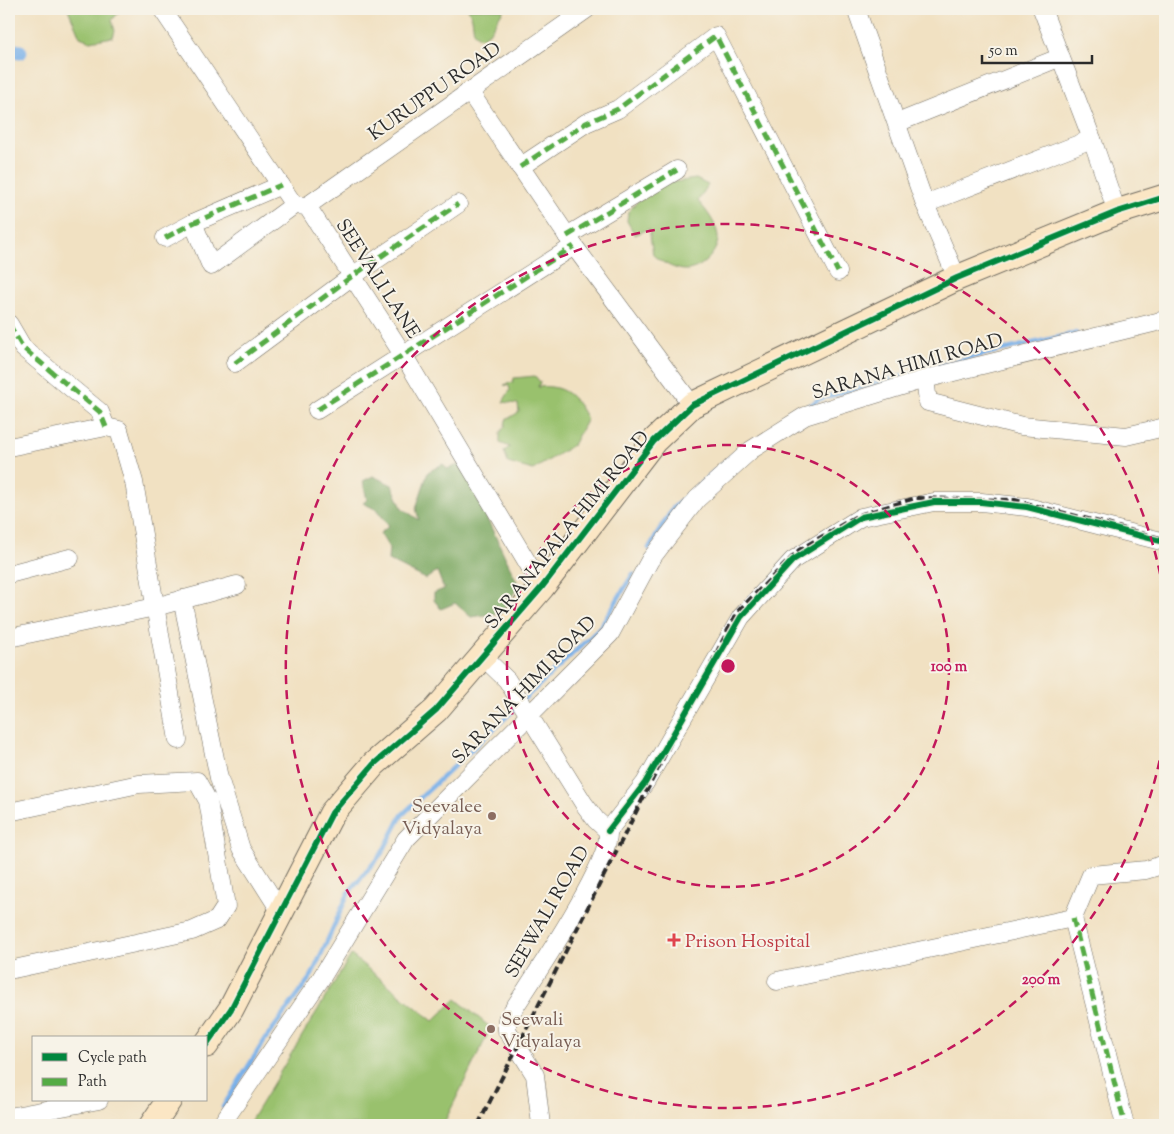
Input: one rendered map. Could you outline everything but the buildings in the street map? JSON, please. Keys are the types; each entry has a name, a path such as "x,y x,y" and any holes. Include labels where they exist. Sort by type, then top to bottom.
{"street":[{"name":"SEEVALI LANE","path":"162,9 281,185 300,205 404,356 542,587"},
{"name":"KURUPPU ROAD","path":"193,223 211,266 587,9"},
{"path":"856,9 926,204 957,278"},
{"path":"1042,9 1092,139 1117,212"},
{"path":"520,167 586,123 618,109 716,36 838,272"},
{"path":"897,123 1061,57"},
{"path":"468,91 571,241 692,405"},
{"path":"926,204 1092,139"},
{"path":"318,410 404,356 677,170"},
{"path":"165,238 193,223 281,185"},
{"name":"SARANAPALA HIMI ROAD","path":"208,1042 231,1009 332,813 374,764 436,710 542,587 654,441 692,405 957,278 1117,212 1165,197"},
{"path":"235,363 351,277 458,204"},
{"name":"SARANA HIMI ROAD","path":"221,1125 320,980 406,839 524,708 610,634 650,560 697,499 751,450 805,416 924,379 1165,320"},
{"path":"9,324 23,348 100,412 106,427"},
{"path":"924,379 928,402 1003,422 1126,436 1165,427"},
{"path":"9,447 106,427 119,430 134,482 178,740"},
{"path":"608,831 645,783 742,617 793,560 861,517 934,502 981,502 1027,507 1165,542"},
{"path":"9,574 70,558"},
{"path":"9,638 155,606 237,585"},
{"path":"182,599 219,778 241,849 281,912"},
{"name":"SEEWALI ROAD","path":"482,656 507,680 584,804 596,820 608,831 609,838 603,856 556,943 507,1019 507,1030 535,1075 542,1125"},
{"path":"9,812 139,784 197,781 208,801 226,906 217,920 192,931 9,970"},
{"path":"1125,1125 1073,918 1091,874 1146,870 1165,864"},
{"path":"777,981 1073,918"},
{"path":"9,1117 88,1102"},
{"path":"152,1125 168,1102"}],"green space":[{"path":"68,9 122,9 112,20 115,31 113,37 90,41 80,37"},
{"path":"468,9 504,9 489,33 480,38 474,33 472,18"},
{"path":"696,179 708,185 698,201 714,223 718,238 715,249 707,260 696,268 684,270 667,265 653,255 649,229 635,235 627,221 628,212 652,185"},
{"path":"535,376 540,382 538,387 556,388 568,394 574,399 587,419 573,445 533,470 508,463 504,451 510,447 500,443 500,433 505,426 506,420 519,412 518,404 503,402 510,390 509,386 504,385 513,382 514,378"},
{"path":"443,464 447,469 461,464 519,586 500,613 471,617 455,603 441,609 434,600 434,593 444,589 437,571 426,579 388,560 389,548 380,533 389,526 377,510 363,503 367,500 363,481 373,476 392,485 402,508 419,520 416,508 428,472"},
{"path":"351,955 433,1021 456,999 491,1028 443,1125 248,1125"}],"waterway":[{"path":"9,50 20,52"},
{"path":"805,409 819,399 964,359 1076,333"},
{"path":"649,548 673,508 737,452"},
{"path":"524,699 600,628 633,574"},
{"path":"223,1107 264,1041 312,975 349,892 382,853 402,815 519,705"}],"railway":[{"path":"478,1125 737,612 799,550 858,515 916,498 1015,500 1165,539"}],"marked path":[{"path":"520,167 586,123 618,109 716,36 838,272"},
{"path":"567,236 677,170"},
{"path":"165,238 193,223 281,185"},
{"path":"235,363 351,277 458,204"},
{"path":"317,410 574,246"},
{"path":"9,324 23,348 100,412 106,427"},
{"path":"1073,918 1125,1125"}],"cycle path":[{"path":"208,1042 231,1009 332,813 374,764 436,710 542,587 654,441 692,405 957,278 1117,212 1165,197"},
{"path":"608,831 645,783 741,617 793,560 861,517 934,502 981,502 1027,507 1165,542"}],"place":[{"name":"Seevalee Vidyalaya","path":"492,816"},
{"name":"Prison Hospital","path":"674,940"},
{"name":"Seewali Vidyalaya","path":"491,1029"}]}
